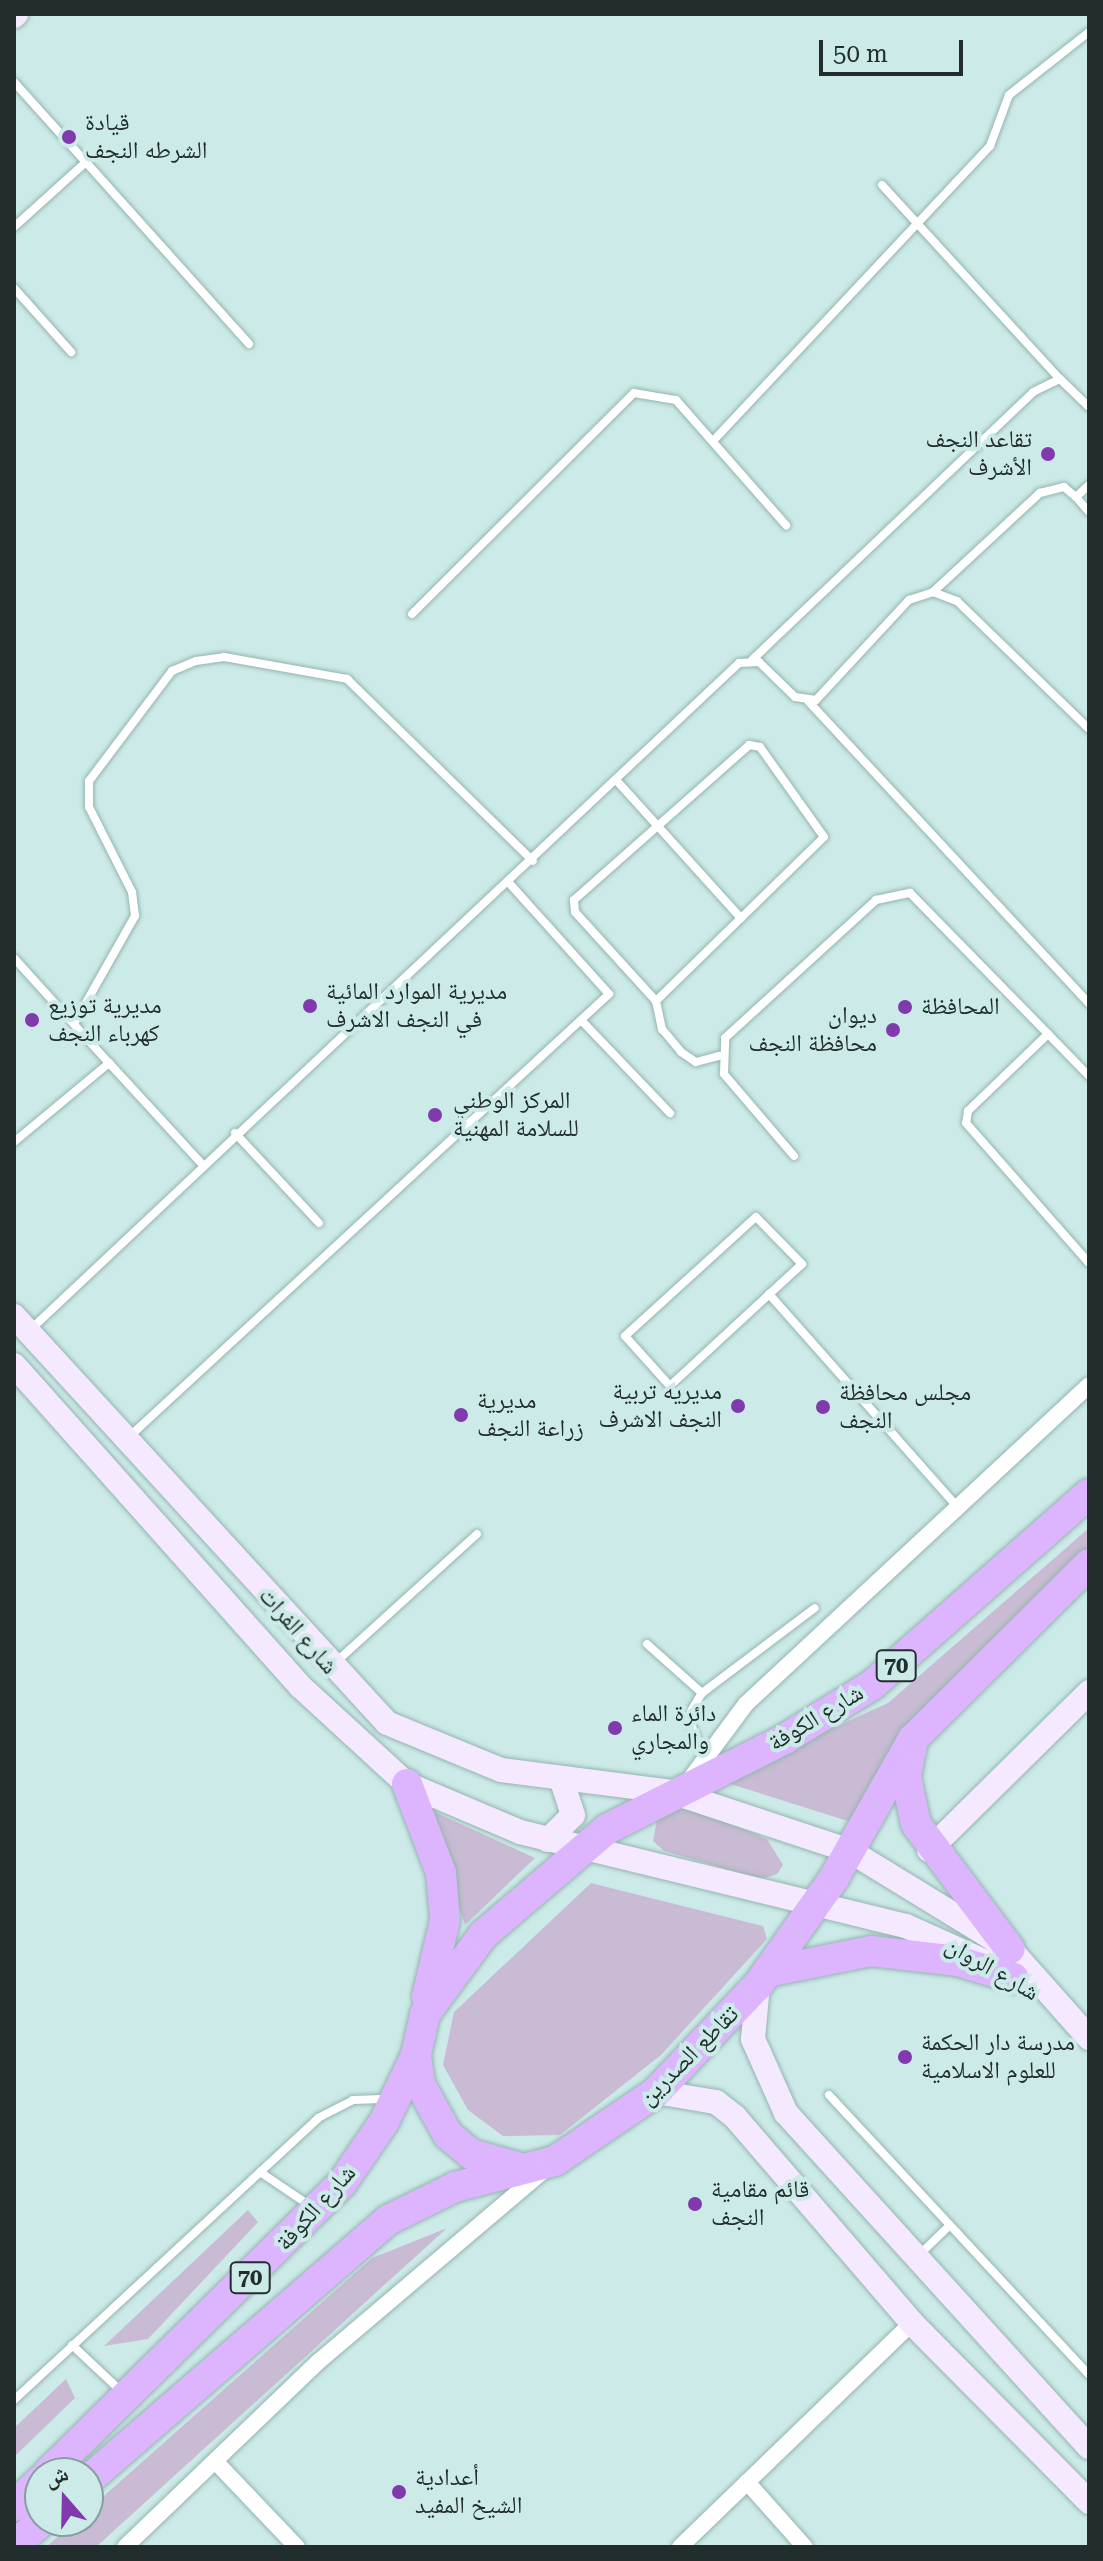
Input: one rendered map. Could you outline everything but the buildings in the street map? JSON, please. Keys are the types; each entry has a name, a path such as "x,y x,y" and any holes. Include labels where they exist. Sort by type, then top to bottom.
{"highway":[{"name":"شارع الكوفة","path":"679,1789 796,1733 872,1685 1089,1494"},
{"name":"70","path":"817,1903 913,1739 1089,1564"},
{"path":"913,1739 909,1806 929,1850 1012,1964"},
{"path":"407,1784 441,1873 445,1920 418,2040 425,2097 448,2135 497,2165 541,2164"},
{"name":"70","path":"418,2040 483,1935 582,1848 679,1789"},
{"name":"تقاطع الصدرين","path":"541,2164 656,2092 762,1978 817,1903"},
{"path":"762,1978 871,1951 1012,1964"},
{"name":"شارع الكوفة","path":"65,2457 318,2211 395,2100 418,2040"},
{"name":"شارع الكوفة","path":"104,2466 357,2241 420,2201 541,2164"}],"main road":[{"name":"شارع الفرات","path":"21,1324 130,1436 330,1667 387,1723 432,1746 562,1781 679,1789"},
{"name":"شارع الفرات","path":"17,1373 301,1687 407,1784 548,1840 582,1848"},
{"path":"929,1850 1086,1699"},
{"path":"548,1840 573,1815 562,1781"},
{"name":"شارع الروان","path":"679,1789 850,1851 1012,1964 1089,2038"},
{"name":"شارع الروان","path":"582,1848 817,1903 955,1943 1012,1964"},
{"path":"762,1978 753,2039 770,2085 807,2140 1089,2447"},
{"path":"656,2092 716,2102 735,2117 912,2323 1089,2502"}],"street":[{"path":"679,1789 703,1756 770,1680 1089,1385"},
{"path":"125,2547 318,2362 541,2164"},
{"path":"680,2547 912,2323"},
{"path":"215,2461 297,2547"},
{"path":"747,2482 805,2547"}],"lane":[{"path":"713,441 990,146 1009,95 1089,32"},
{"path":"14,82 249,344"},
{"path":"14,227 86,162"},
{"path":"882,185 1089,407"},
{"path":"14,288 71,352"},
{"path":"21,1324 202,1164 533,861 739,663 752,660 1033,392 1060,379"},
{"path":"412,614 634,393 676,400 786,525"},
{"path":"1076,497 1089,485"},
{"path":"808,701 828,692 909,600 933,592 1040,493 1064,487 1089,512"},
{"path":"933,592 957,601 1089,729"},
{"path":"75,1022 135,916 132,892 89,807 89,781 98,759 172,671 196,661 224,657 347,679 533,861"},
{"path":"752,660 808,701 1089,1003"},
{"path":"1081,719 1089,712"},
{"path":"656,1001 824,837 760,747 749,745 656,824 574,900 575,912 656,1001 662,1029 681,1052 696,1062 719,1056"},
{"path":"617,781 741,918"},
{"path":"130,1436 609,994 508,882"},
{"path":"794,1156 724,1074 719,1056 725,1038 876,900 894,893 910,893 1089,1076"},
{"path":"14,958 202,1164"},
{"path":"581,1020 670,1113"},
{"path":"1048,1034 968,1111 966,1123 1089,1263"},
{"path":"14,1142 109,1063"},
{"path":"235,1133 319,1223"},
{"path":"756,1217 802,1264 769,1294 670,1386 625,1336 756,1217"},
{"path":"769,1294 958,1508"},
{"path":"330,1667 477,1534"},
{"path":"703,1756 688,1716 702,1693 815,1608"},
{"path":"647,1644 702,1693"},
{"path":"829,2095 1089,2375"},
{"path":"14,2400 334,2106 395,2100"},
{"path":"260,2172 318,2211"},
{"path":"916,2258 950,2225"},
{"path":"72,2345 128,2398"}],"shaded area":[{"path":"1089,1528 1089,1559 854,1823 718,1780 888,1703"},
{"path":"691,1807 767,1839 783,1865 777,1874 761,1879 664,1851 653,1841 658,1815"},
{"path":"426,1808 535,1858 465,1925"},
{"path":"591,1883 763,1926 767,1939 661,2055 560,2135 503,2136 468,2110 443,2065 454,2012"},
{"path":"248,2210 258,2222 148,2339 104,2346"},
{"path":"447,2228 96,2547 46,2547 58,2537 104,2537 104,2496 372,2258"},
{"path":"66,2379 75,2398 14,2457 14,2428"}],"place":[{"name":"قيادة الشرطه النجف","path":"69,137"},
{"name":"تقاعد النجف الأشرف","path":"1048,454"},
{"name":"مديرية الموارد المائية في النجف الاشرف","path":"310,1006"},
{"name":"المحافظة","path":"905,1007"},
{"name":"مديرية توزيع كهرباء النجف","path":"32,1020"},
{"name":"ديوان محافظة النجف","path":"893,1030"},
{"name":"المركز الوطني للسلامة المهنية","path":"435,1115"},
{"name":"مديريه تربية النجف الاشرف","path":"738,1406"},
{"name":"مجلس محافظة النجف","path":"823,1407"},
{"name":"مديرية زراعة النجف","path":"461,1415"},
{"name":"دائرة الماء والمجاري","path":"615,1728"},
{"name":"مدرسة دار الحكمة للعلوم الاسلامية","path":"905,2057"},
{"name":"قائم مقامية النجف","path":"695,2204"},
{"name":"أعدادية الشيخ المفيد","path":"399,2492"}]}
